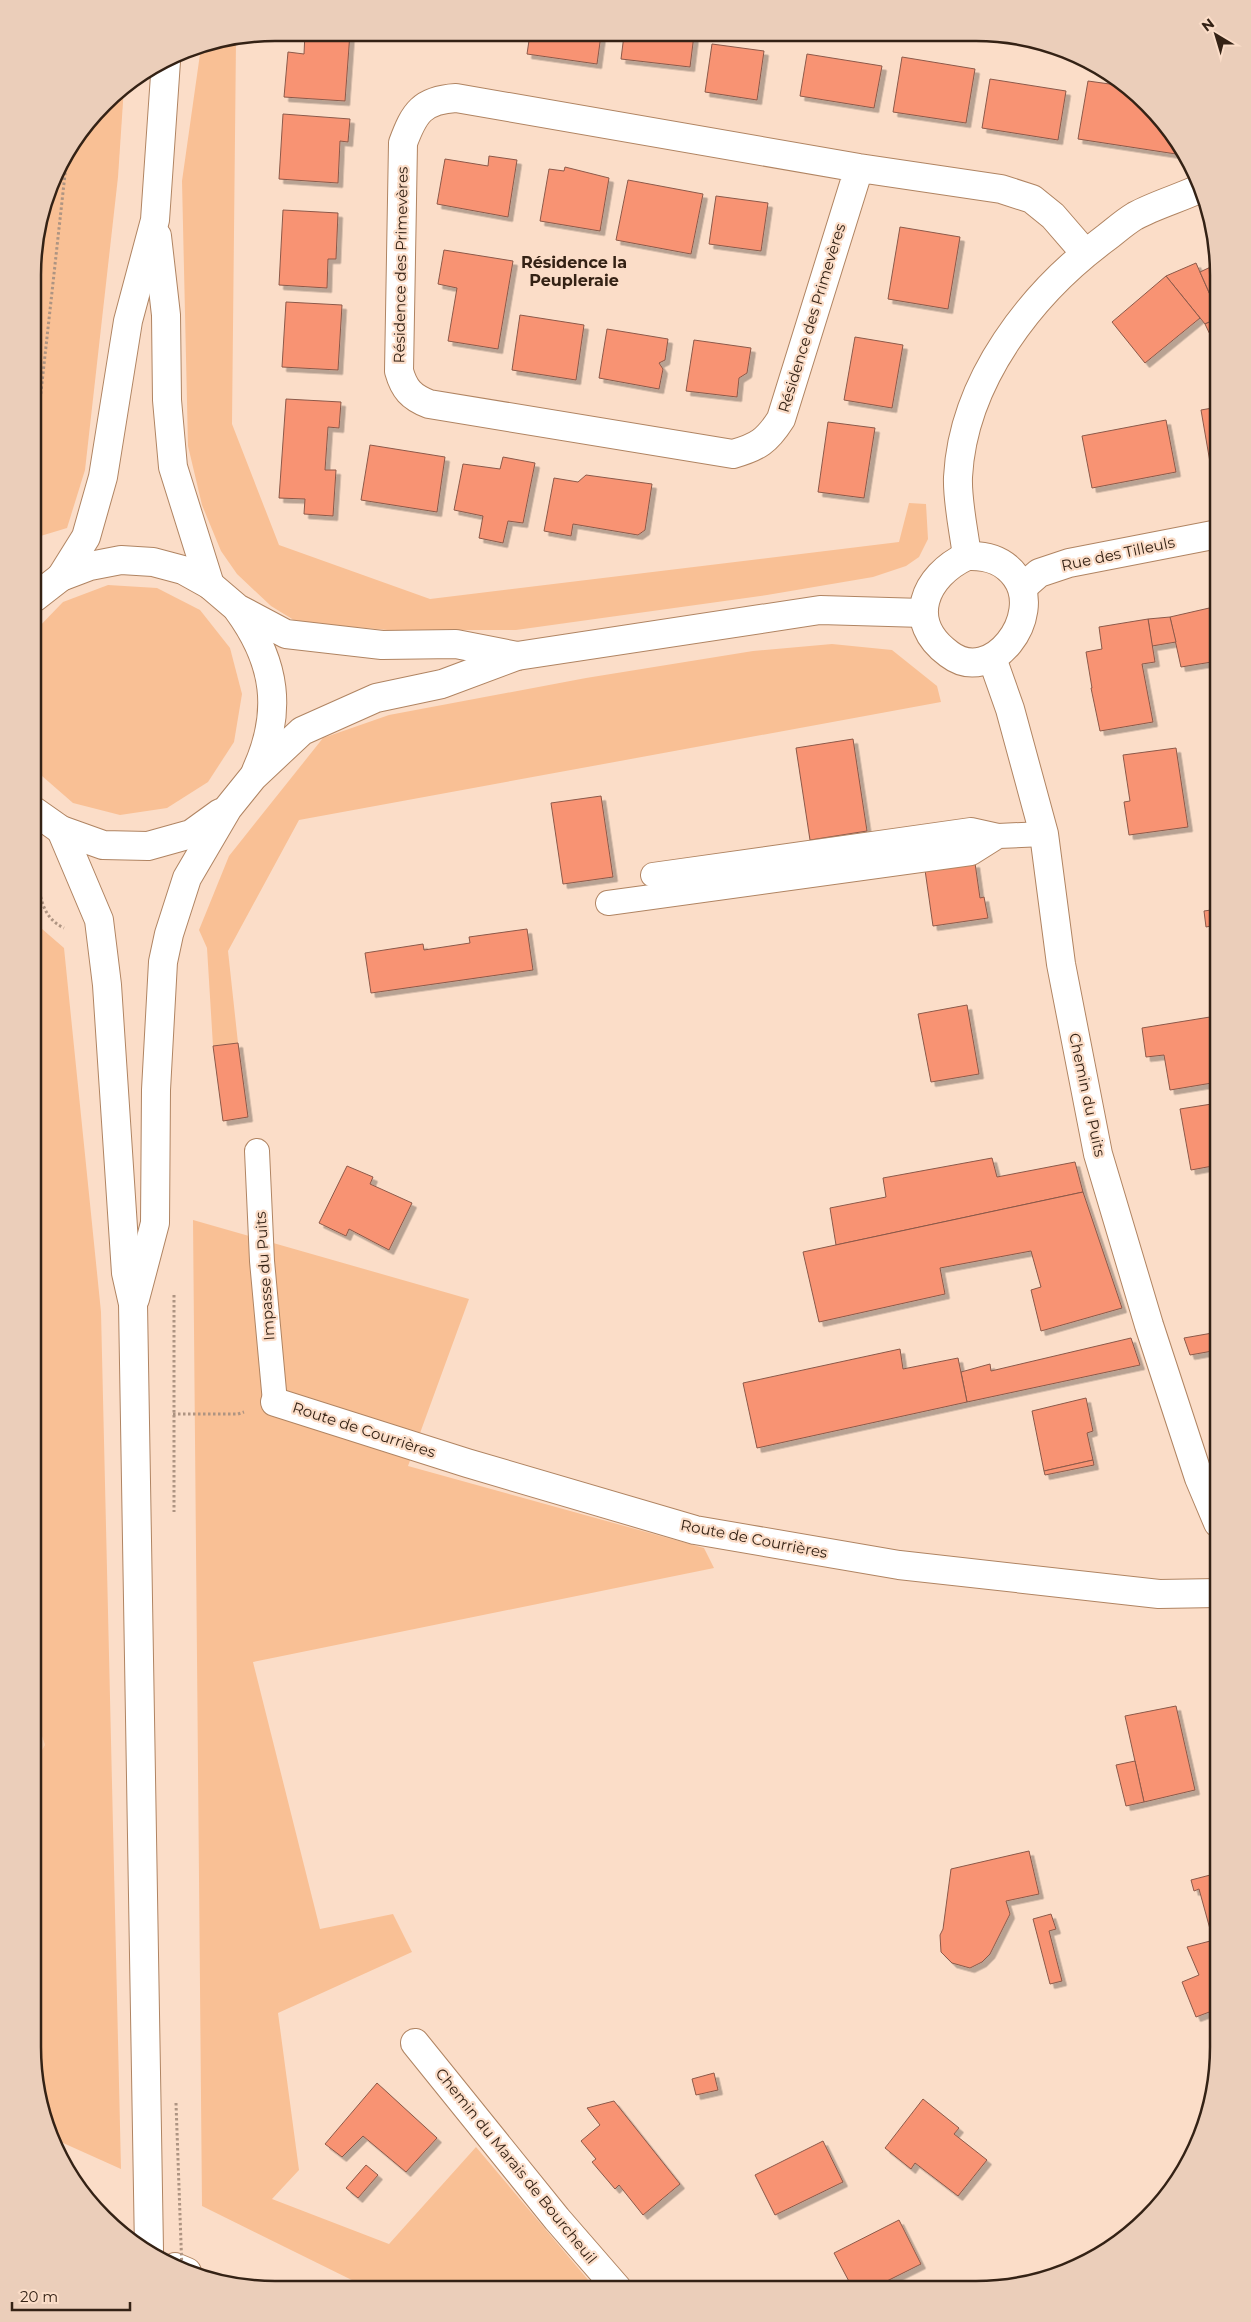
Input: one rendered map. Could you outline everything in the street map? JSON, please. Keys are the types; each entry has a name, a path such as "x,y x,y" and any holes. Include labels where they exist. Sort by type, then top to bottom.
{"main road":[{"path":"165,69 155,220 166,315 167,400 173,467 210,585"},
{"name":"Résidence des Primevères","path":"859,168 781,419 769,437 749,449 733,454 429,404 414,398 403,386 399,371 403,143 412,119 424,107 438,99 456,98 859,168 1002,189 1032,199 1053,216 1085,253"},
{"path":"967,556 958,478 967,422 986,377 1016,328 1050,287 1085,253 1135,216 1194,191"},
{"path":"62,578 86,537 103,478 128,321 155,220"},
{"name":"Rue des Tilleuls","path":"1023,587 1039,573 1069,563 1210,536"},
{"path":"967,556 984,556 999,562 1012,571 1023,587 1026,602 1017,634 1004,649 992,658 972,662 956,660 942,649 930,634 923,613 927,592 937,577 950,564 967,556"},
{"path":"41,593 62,578 90,566 122,560 153,562 183,570 210,585 236,608 254,632 266,660 272,690 272,720 267,742 253,777"},
{"path":"236,608 286,634 382,645 456,644 517,656"},
{"path":"133,1304 155,1223 156,1090 162,962 187,878 228,808 253,777 302,730 376,698 442,684 517,656 820,610 923,613"},
{"name":"Chemin du Puits","path":"992,658 1010,710 1044,834 1061,964 1098,1154 1181,1424 1210,1504"},
{"path":"41,816 61,830 103,845 148,846 191,834 228,808"},
{"path":"61,830 99,920 107,985 126,1273 133,1304 149,2243"},
{"name":"Route de Courrières","path":"275,1402 467,1463 695,1530 899,1565 1159,1594 1210,1593"},
{"name":"Chemin du Marais de Bourcheuil","path":"415,2043 539,2197 611,2281"}],"lane":[{"path":"653,875 971,830 998,836 1044,834"},
{"path":"608,903 971,853 998,836"},
{"name":"Impasse du Puits","path":"257,1151 262,1261 275,1402"}],"path":[{"path":"41,392 65,171"},
{"path":"41,896 48,917 68,930"},
{"path":"174,1286 174,1514"},
{"path":"174,1414 238,1414"},
{"path":"176,2094 182,2261"}],"shaded area":[{"path":"236,45 232,424 279,545 430,599 899,542 909,503 926,504 928,539 919,557 906,566 873,577 767,595 516,630 388,630 297,622 271,606 237,574 221,551 202,505 188,446 182,181 200,54"},
{"path":"123,97 118,177 85,470 67,528 41,536 41,275 43,244 49,214 65,172 81,145 99,121"},
{"path":"108,585 157,588 200,610 230,648 242,694 234,742 208,782 167,808 120,815 73,803 41,775 41,625 63,602"},
{"path":"832,644 892,650 937,686 941,702 299,820 228,951 238,1043 213,1046 207,948 199,930 229,856 323,738 389,715 586,678 753,651"},
{"path":"41,928 64,948 101,1312 121,2169 62,2142 49,2108 43,2078 41,2047 41,1751 45,1745 41,1733"},
{"path":"193,1220 469,1299 408,1466 704,1548 714,1568 253,1662 320,1929 393,1914 412,1952 278,2013 299,2170 272,2199 389,2244 476,2147 589,2281 354,2281 202,2206"},
{"path":"41,1733 45,1745 41,1751"}],"building":[{"path":"305,41 349,41 345,101 284,97 288,52 304,54"},
{"path":"529,41 600,41 597,64 527,54"},
{"path":"623,41 693,41 690,67 621,59"},
{"path":"712,44 764,51 757,100 705,92"},
{"path":"807,54 882,66 874,108 800,96"},
{"path":"902,57 975,69 966,123 893,112"},
{"path":"990,79 1066,91 1058,140 982,128"},
{"path":"1088,81 1110,84 1130,99 1152,121 1175,154 1078,139"},
{"path":"283,114 350,119 348,142 340,141 338,183 279,179"},
{"path":"489,156 517,160 508,217 437,204 445,159 488,166"},
{"path":"565,167 609,178 600,231 540,221 549,169 564,171"},
{"path":"628,180 703,194 691,254 616,240"},
{"path":"716,196 768,203 761,251 709,244"},
{"path":"283,210 338,213 336,259 328,259 327,288 279,285"},
{"path":"900,227 960,237 948,309 888,299"},
{"path":"444,250 513,261 498,349 448,341 457,288 438,284"},
{"path":"1196,263 1210,295 1210,322 1205,324 1166,276"},
{"path":"1210,268 1210,294 1200,272"},
{"path":"1166,276 1200,318 1145,363 1112,322"},
{"path":"286,302 342,305 338,370 282,367"},
{"path":"520,315 584,325 576,380 512,370"},
{"path":"1210,322 1210,334 1205,324"},
{"path":"607,329 668,339 665,360 659,363 663,369 659,389 599,378"},
{"path":"855,337 903,345 892,408 844,400"},
{"path":"694,340 751,348 747,373 739,378 737,397 686,391"},
{"path":"286,399 341,402 339,428 328,427 325,470 336,470 333,516 304,514 305,499 279,498"},
{"path":"1210,408 1210,462 1201,410"},
{"path":"1166,420 1176,472 1092,488 1082,436"},
{"path":"828,422 875,428 864,498 818,492"},
{"path":"370,445 445,457 437,512 361,500"},
{"path":"503,457 535,463 523,523 508,521 503,543 479,538 483,516 454,510 463,464 500,469"},
{"path":"586,475 652,484 645,530 638,535 573,524 571,536 544,531 554,478 578,482"},
{"path":"1210,608 1210,662 1181,667 1170,617"},
{"path":"1170,617 1176,642 1152,646 1148,619"},
{"path":"1148,619 1155,662 1142,664 1153,722 1100,731 1086,652 1102,649 1099,627"},
{"path":"853,739 867,831 810,840 796,748"},
{"path":"1176,748 1188,827 1129,835 1124,802 1130,801 1123,755"},
{"path":"601,796 613,877 563,884 551,803"},
{"path":"975,863 980,898 984,897 988,918 933,926 925,870"},
{"path":"1210,910 1210,926 1206,927 1204,911"},
{"path":"527,929 533,970 371,993 365,953 423,944 424,950 470,943 469,937"},
{"path":"967,1005 979,1074 931,1082 918,1014"},
{"path":"1210,1017 1210,1083 1170,1090 1164,1055 1146,1057 1142,1028"},
{"path":"238,1043 248,1117 223,1121 213,1046"},
{"path":"1210,1104 1210,1166 1191,1170 1180,1109"},
{"path":"992,1158 997,1177 1075,1162 1083,1192 836,1245 830,1208 886,1197 883,1178"},
{"path":"347,1166 373,1177 370,1184 412,1203 389,1250 349,1229 346,1236 319,1223"},
{"path":"1083,1192 1122,1308 1041,1331 1031,1290 1041,1287 1031,1251 940,1268 945,1294 819,1322 803,1252"},
{"path":"1210,1333 1210,1351 1190,1355 1184,1338"},
{"path":"1131,1338 1140,1365 967,1402 961,1372 990,1364 991,1371"},
{"path":"900,1349 903,1369 958,1358 967,1402 757,1448 743,1383"},
{"path":"1086,1398 1093,1431 1087,1433 1093,1460 1044,1471 1032,1411"},
{"path":"1093,1460 1094,1465 1045,1475 1044,1471"},
{"path":"1176,1706 1195,1790 1144,1802 1125,1716"},
{"path":"1135,1761 1144,1802 1126,1806 1116,1765"},
{"path":"1029,1851 1039,1894 1006,1901 1010,1914 990,1954 982,1962 970,1968 952,1963 941,1952 940,1935 943,1929 951,1869"},
{"path":"1210,1875 1210,1929 1199,1889 1194,1891 1191,1880"},
{"path":"1051,1914 1056,1929 1049,1931 1062,1981 1050,1984 1033,1919"},
{"path":"1210,1941 1210,2012 1196,2017 1182,1982 1199,1975 1187,1947"},
{"path":"714,2073 718,2090 696,2095 692,2079"},
{"path":"377,2083 437,2138 406,2172 363,2136 342,2157 325,2144"},
{"path":"923,2099 959,2128 954,2134 987,2160 958,2196 915,2163 911,2169 885,2148"},
{"path":"614,2101 680,2184 643,2215 619,2185 615,2189 592,2162 596,2159 581,2141 600,2125 587,2108"},
{"path":"823,2141 843,2182 775,2215 755,2175"},
{"path":"366,2165 378,2175 358,2198 346,2188"},
{"path":"899,2220 921,2264 887,2281 849,2281 834,2253"}],"district":[{"name":"Résidence la Peupleraie","path":"574,271"}]}
